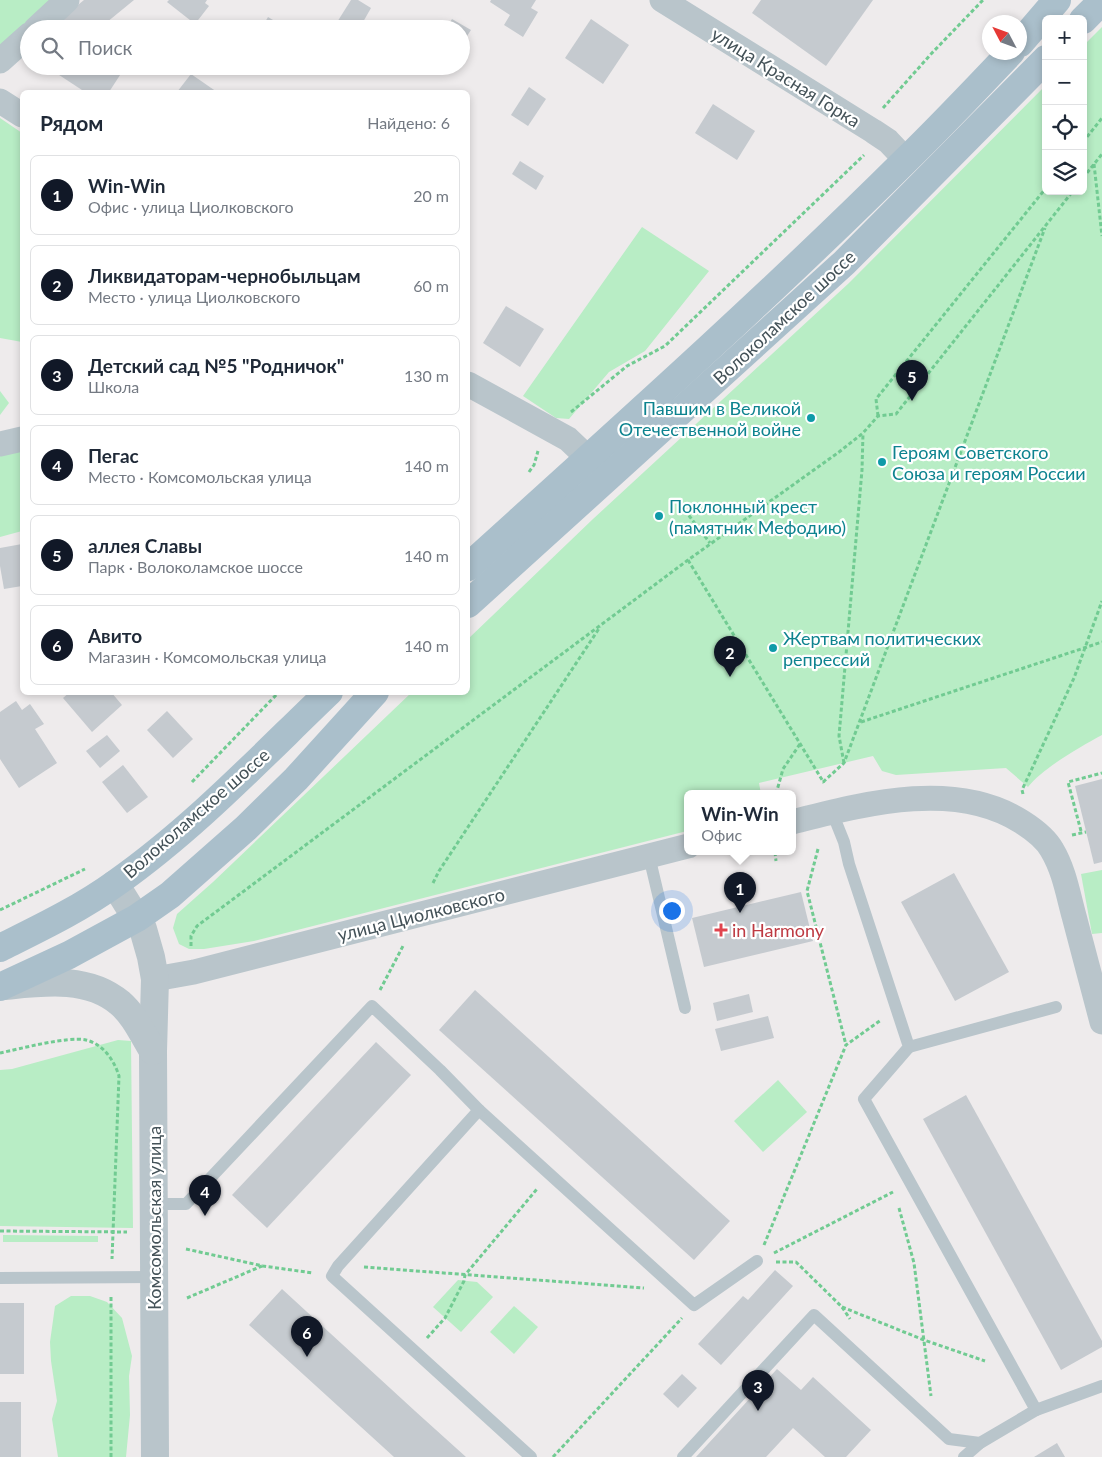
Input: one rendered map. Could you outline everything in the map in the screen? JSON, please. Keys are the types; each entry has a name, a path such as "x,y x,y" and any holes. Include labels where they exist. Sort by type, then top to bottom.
{"main road":[{"path":"1027,35 1057,0"},
{"path":"1087,16 1102,1"},
{"name":"Волоколамское шоссе","path":"470,565 790,272 906,160 1003,60"},
{"name":"Волоколамское шоссе","path":"470,602 844,263 1045,60"},
{"name":"Волоколамское шоссе","path":"0,948 58,919 116,884 185,828 326,695"},
{"path":"1,986 69,955 137,918 170,895 246,828 296,778 372,695"}],"street":[{"path":"46,20 67,0"},
{"name":"улица Красная Горка","path":"662,0 873,131 888,141 906,160"},
{"path":"0,61 20,43"},
{"path":"0,101 20,114"},
{"path":"470,385 568,439 588,458"},
{"path":"0,444 20,439"},
{"path":"796,821 832,812 906,799 959,799 1008,813 1032,828 1052,850 1064,879 1102,1022"},
{"name":"улица Циолковского","path":"155,979 194,972 684,847"},
{"name":"Комсомольская улица","path":"116,884 143,929 155,979 153,1051 155,1457"},
{"path":"1,986 50,982 74,983 96,988 120,1003 131,1015 153,1051"}],"lane":[{"path":"832,812 844,842 852,873 909,1047"},
{"path":"649,856 685,1008"},
{"path":"154,1204 186,1204 372,1006 440,1070 478,1110 694,1305 758,1261"},
{"path":"1036,1410 864,1100 909,1047 1056,1007"},
{"path":"478,1110 335,1271 415,1351 531,1457"},
{"path":"0,1278 155,1277"},
{"path":"683,1457 814,1315 949,1439 980,1443"},
{"path":"964,1457 980,1443 1036,1410 1102,1386"}],"path":[{"path":"526,477 534,466 543,441 551,430 627,366 665,346 863,157 880,112 931,54 983,0"},
{"path":"1087,137 1102,118"},
{"path":"1087,173 1102,154"},
{"path":"1094,164 1102,236"},
{"path":"878,416 876,399 1042,193"},
{"path":"192,949 191,936 197,926 688,560 863,433 878,416 896,414 1070,195"},
{"path":"824,782 844,763 861,722 1046,225"},
{"path":"844,763 839,736 862,470 863,433"},
{"path":"678,500 710,544"},
{"path":"688,560 824,782 832,812"},
{"path":"1032,828 1022,790 1074,678 1102,601"},
{"path":"430,889 439,871 602,625"},
{"path":"861,722 1102,642"},
{"path":"188,787 275,695"},
{"path":"777,790 783,769 800,744"},
{"path":"1081,831 1068,782 1102,773"},
{"path":"818,849 807,891 846,1044"},
{"path":"775,855 776,861"},
{"path":"0,910 91,866"},
{"path":"372,1006 405,941"},
{"path":"758,1261 846,1044 897,1008"},
{"path":"0,1053 58,1041 84,1039 95,1043 116,1064 119,1076 112,1277 111,1457"},
{"path":"415,1351 445,1318 464,1281 465,1275 549,1174"},
{"path":"758,1261 910,1184"},
{"path":"895,1192 914,1263 935,1426"},
{"path":"0,1231 133,1232"},
{"path":"186,1249 262,1266 335,1271 465,1275 678,1290"},
{"path":"758,1261 796,1262 842,1307 855,1328 859,1357"},
{"path":"187,1298 262,1266"},
{"path":"553,1457 694,1305"},
{"path":"842,1307 924,1340 1014,1370"}],"green space":[{"path":"0,0 57,0 34,20 20,20 20,32 0,50"},
{"path":"1102,27 1102,735 1052,765 1028,787 1006,768 896,775 882,771 873,756 759,783 760,790 684,790 684,832 254,941 204,949 189,949 179,944 173,928 177,914 409,695 470,695 470,637 593,519 849,283 1042,89 1042,195 1087,195 1087,42"},
{"path":"0,118 20,132 20,342 0,338"},
{"path":"642,227 709,271 645,351 609,372 569,419 556,418 523,396"},
{"path":"0,391 9,403 0,415"},
{"path":"20,451 20,532 0,537 0,455"},
{"path":"1102,870 1102,933 1092,934 1081,874"},
{"path":"118,1040 131,1041 133,1228 0,1226 0,1070 12,1069"},
{"path":"778,1080 807,1112 763,1152 734,1121"},
{"path":"3,1235 98,1236 98,1242 3,1242"},
{"path":"458,1280 477,1282 493,1297 461,1332 433,1307"},
{"path":"71,1296 90,1296 107,1302 122,1318 132,1356 129,1376 130,1415 126,1457 58,1457 52,1419 57,1401 50,1342 55,1306"},
{"path":"514,1306 538,1327 514,1354 490,1332"}],"building":[{"path":"84,0 134,0 110,20 61,19"},
{"path":"169,0 207,0 205,3 209,6 198,20 190,20 167,2"},
{"path":"351,0 358,0 371,8 364,20 338,20"},
{"path":"491,0 536,0 531,8 538,12 523,37 504,25 510,15 490,2"},
{"path":"761,0 873,0 826,66 752,13"},
{"path":"591,19 629,45 603,84 565,58"},
{"path":"59,75 120,75 110,90 82,90"},
{"path":"190,75 192,75 214,90 179,90"},
{"path":"529,87 546,99 528,126 511,115"},
{"path":"713,104 755,131 737,160 695,133"},
{"path":"520,161 544,176 536,190 512,174"},
{"path":"506,306 544,329 520,367 483,343"},
{"path":"20,544 20,586 4,589 0,566 0,548"},
{"path":"66,695 114,695 122,705 92,732 63,698"},
{"path":"16,701 22,710 30,704 44,724 35,729 57,763 19,788 0,759 0,712"},
{"path":"167,711 193,739 173,758 147,730"},
{"path":"107,735 120,751 100,768 86,751"},
{"path":"123,765 148,797 127,813 102,782"},
{"path":"1102,779 1102,862 1094,864 1075,786"},
{"path":"954,873 1009,972 955,1001 901,902"},
{"path":"801,892 813,941 704,967 692,918"},
{"path":"475,990 730,1221 694,1260 439,1030"},
{"path":"749,994 753,1012 717,1021 713,1003"},
{"path":"768,1016 774,1038 721,1051 715,1029"},
{"path":"376,1042 411,1075 267,1228 232,1195"},
{"path":"966,1095 1102,1341 1102,1347 1061,1370 923,1119"},
{"path":"775,1270 793,1286 721,1365 698,1344 743,1296 748,1300"},
{"path":"282,1289 466,1457 394,1457 249,1325"},
{"path":"0,1303 24,1303 24,1374 0,1374"},
{"path":"777,1369 801,1390 813,1377 871,1430 846,1457 825,1457 793,1428 766,1457 696,1457"},
{"path":"682,1374 697,1388 678,1408 663,1394"},
{"path":"0,1402 21,1402 21,1457 0,1457"},
{"path":"1057,1443 1065,1457 1034,1457"}],"place":[{"name":"аллея Славы","path":"912,401"},
{"name":"Павшим в Великой Отечественной войне","path":"811,418"},
{"name":"Героям Советского Союза и героям России","path":"882,462"},
{"name":"Поклонный крест (памятник Мефодию)","path":"659,516"},
{"name":"Жертвам политических репрессий","path":"773,648"},
{"name":"Ликвидаторам-чернобыльцам","path":"730,677"},
{"name":"Win-Win","path":"740,913"},
{"name":"in Harmony","path":"721,930"},
{"name":"Пегас","path":"205,1216"},
{"name":"Авито","path":"307,1357"},
{"name":"Детский сад №5 \"Родничок\"","path":"758,1411"}]}
